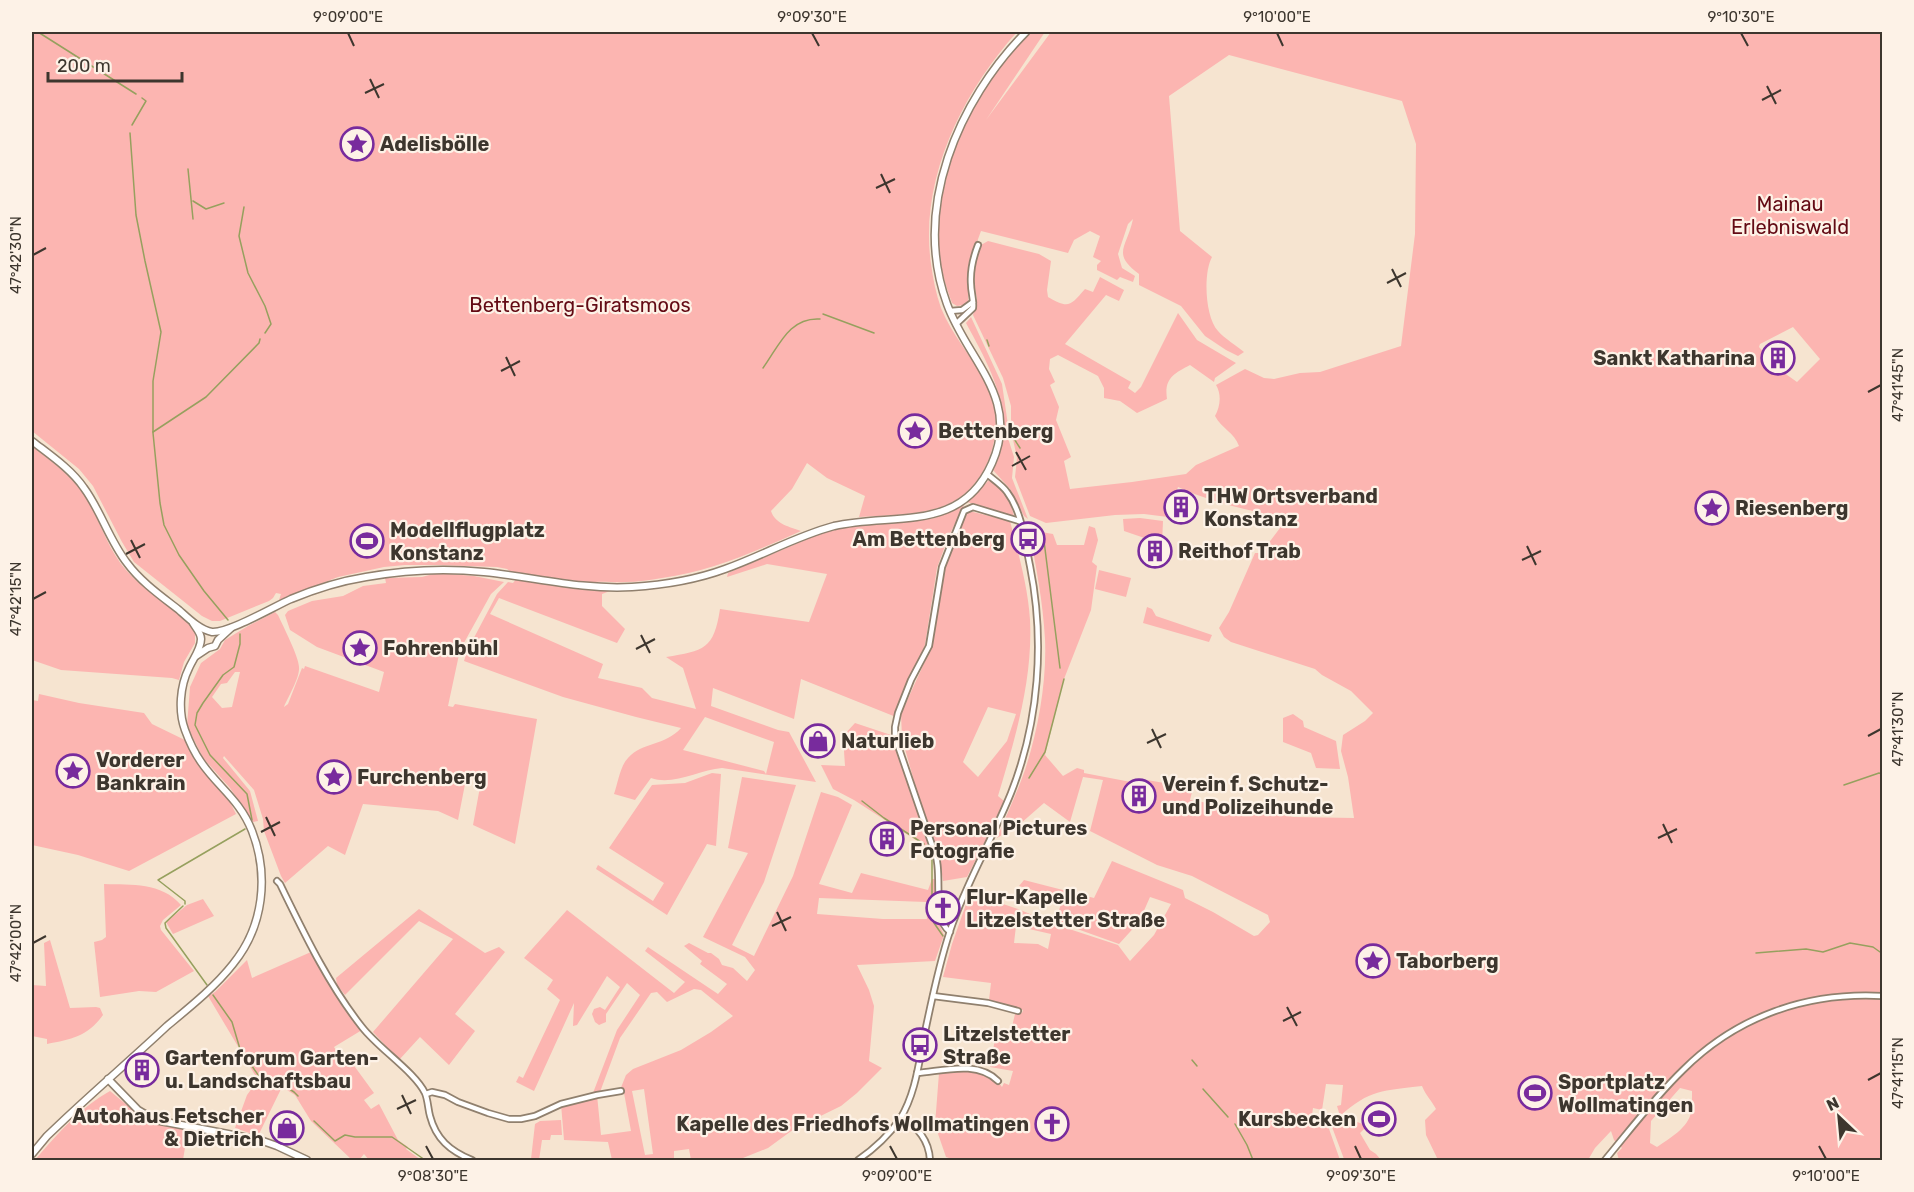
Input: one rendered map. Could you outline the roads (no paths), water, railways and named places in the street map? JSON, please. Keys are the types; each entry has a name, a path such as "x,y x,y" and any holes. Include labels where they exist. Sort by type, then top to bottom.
{"main road":[{"path":"32,1154 47,1136 208,990 232,965 247,943 258,914 262,878 258,850 251,828 231,796 201,763 183,726 182,691 188,669 201,639 210,632 234,626 313,591 365,577 397,572 476,571 561,584 611,588 687,580 727,568 794,539 837,526 869,521 903,520 935,514 951,509 973,492 987,474 998,447 999,407 990,382 956,324 940,282 934,240 939,194 952,147 977,95 993,69 1026,32"},
{"path":"32,441 65,467 84,488 126,563 193,622 217,636 218,640"},
{"path":"193,622 203,646 208,648"},
{"path":"195,656 215,646 218,640 234,626"},
{"path":"108,1079 149,1118 260,1140 307,1161"}],"street":[{"path":"956,324 973,308 970,281 972,260 978,245"},
{"path":"950,311 962,310 973,302"},
{"path":"858,1161 882,1141 900,1118 908,1102 950,932 958,909 1011,793 1032,718 1038,659 1037,613 1032,574 1019,521 1007,493 987,474"},
{"path":"950,932 943,927 939,912 937,855 895,737 895,727 911,680 929,646 942,567 964,511 973,507 1019,521"},
{"path":"277,881 328,976 357,1021 426,1094 434,1130 442,1141 472,1161"},
{"path":"1605,1161 1683,1070 1703,1052 1729,1034 1769,1013 1818,998 1853,995 1882,996"},
{"path":"933,996 988,1003 1018,1011"},
{"path":"917,1073 963,1068 982,1071 998,1081"},
{"path":"426,1094 432,1092 445,1095 488,1113 509,1119 521,1119 535,1116 561,1104 621,1091"},
{"path":"900,1118 909,1122 921,1133 930,1161"}],"waterway":[{"path":"38,32 136,94"},
{"path":"132,125 146,101 142,98"},
{"path":"130,133 136,215 161,332 153,381 153,433 164,525 179,555 228,620"},
{"path":"188,169 193,219"},
{"path":"193,201 206,209 224,203"},
{"path":"244,207 239,236 248,273 265,306 271,324 265,333"},
{"path":"823,314 874,333"},
{"path":"763,368 780,342 793,328 800,323 820,319"},
{"path":"153,432 206,397 259,343 260,339"},
{"path":"987,340 989,346"},
{"path":"1011,434 1020,448"},
{"path":"1043,533 1060,668"},
{"path":"240,634 234,667 223,675 203,703 197,713 195,725 210,755 247,794 252,820"},
{"path":"1029,778 1045,752 1064,679"},
{"path":"1844,785 1882,774"},
{"path":"862,801 924,844"},
{"path":"185,904 185,901 158,880 245,829"},
{"path":"932,854 934,923 943,936"},
{"path":"183,906 165,923 166,928 207,985"},
{"path":"1756,953 1806,949 1823,952 1850,943 1873,947 1882,952"},
{"path":"213,995 232,1022 240,1049 261,1079 280,1083 298,1096"},
{"path":"1192,1060 1197,1066"},
{"path":"1203,1089 1228,1117"},
{"path":"314,1121 335,1141 345,1135 392,1137 425,1160"},
{"path":"1235,1124 1253,1160"}],"place":[{"name":"Adelisbölle","path":"357,144"},
{"name":"Sankt Katharina","path":"1778,358"},
{"name":"Bettenberg","path":"915,431"},
{"name":"THW Ortsverband Konstanz","path":"1181,507"},
{"name":"Riesenberg","path":"1712,508"},
{"name":"Am Bettenberg","path":"1028,539"},
{"name":"Modellflugplatz Konstanz","path":"367,541"},
{"name":"Reithof Trab","path":"1155,551"},
{"name":"Fohrenbühl","path":"360,648"},
{"name":"Naturlieb","path":"818,741"},
{"name":"Vorderer Bankrain","path":"73,771"},
{"name":"Furchenberg","path":"334,777"},
{"name":"Verein f. Schutz- und Polizeihunde","path":"1139,796"},
{"name":"Personal Pictures Fotografie","path":"887,839"},
{"name":"Flur-Kapelle Litzelstetter Straße","path":"943,908"},
{"name":"Taborberg","path":"1373,961"},
{"name":"Litzelstetter Straße","path":"920,1045"},
{"name":"Gartenforum Garten- u. Landschaftsbau","path":"142,1070"},
{"name":"Sportplatz Wollmatingen","path":"1535,1093"},
{"name":"Kursbecken","path":"1379,1119"},
{"name":"Kapelle des Friedhofs Wollmatingen","path":"1052,1124"},
{"name":"Autohaus Fetscher & Dietrich","path":"287,1128"}],"park label":[{"name":"Mainau Erlebniswald","path":"1790,216"},
{"name":"Bettenberg-Giratsmoos","path":"580,305"}]}
